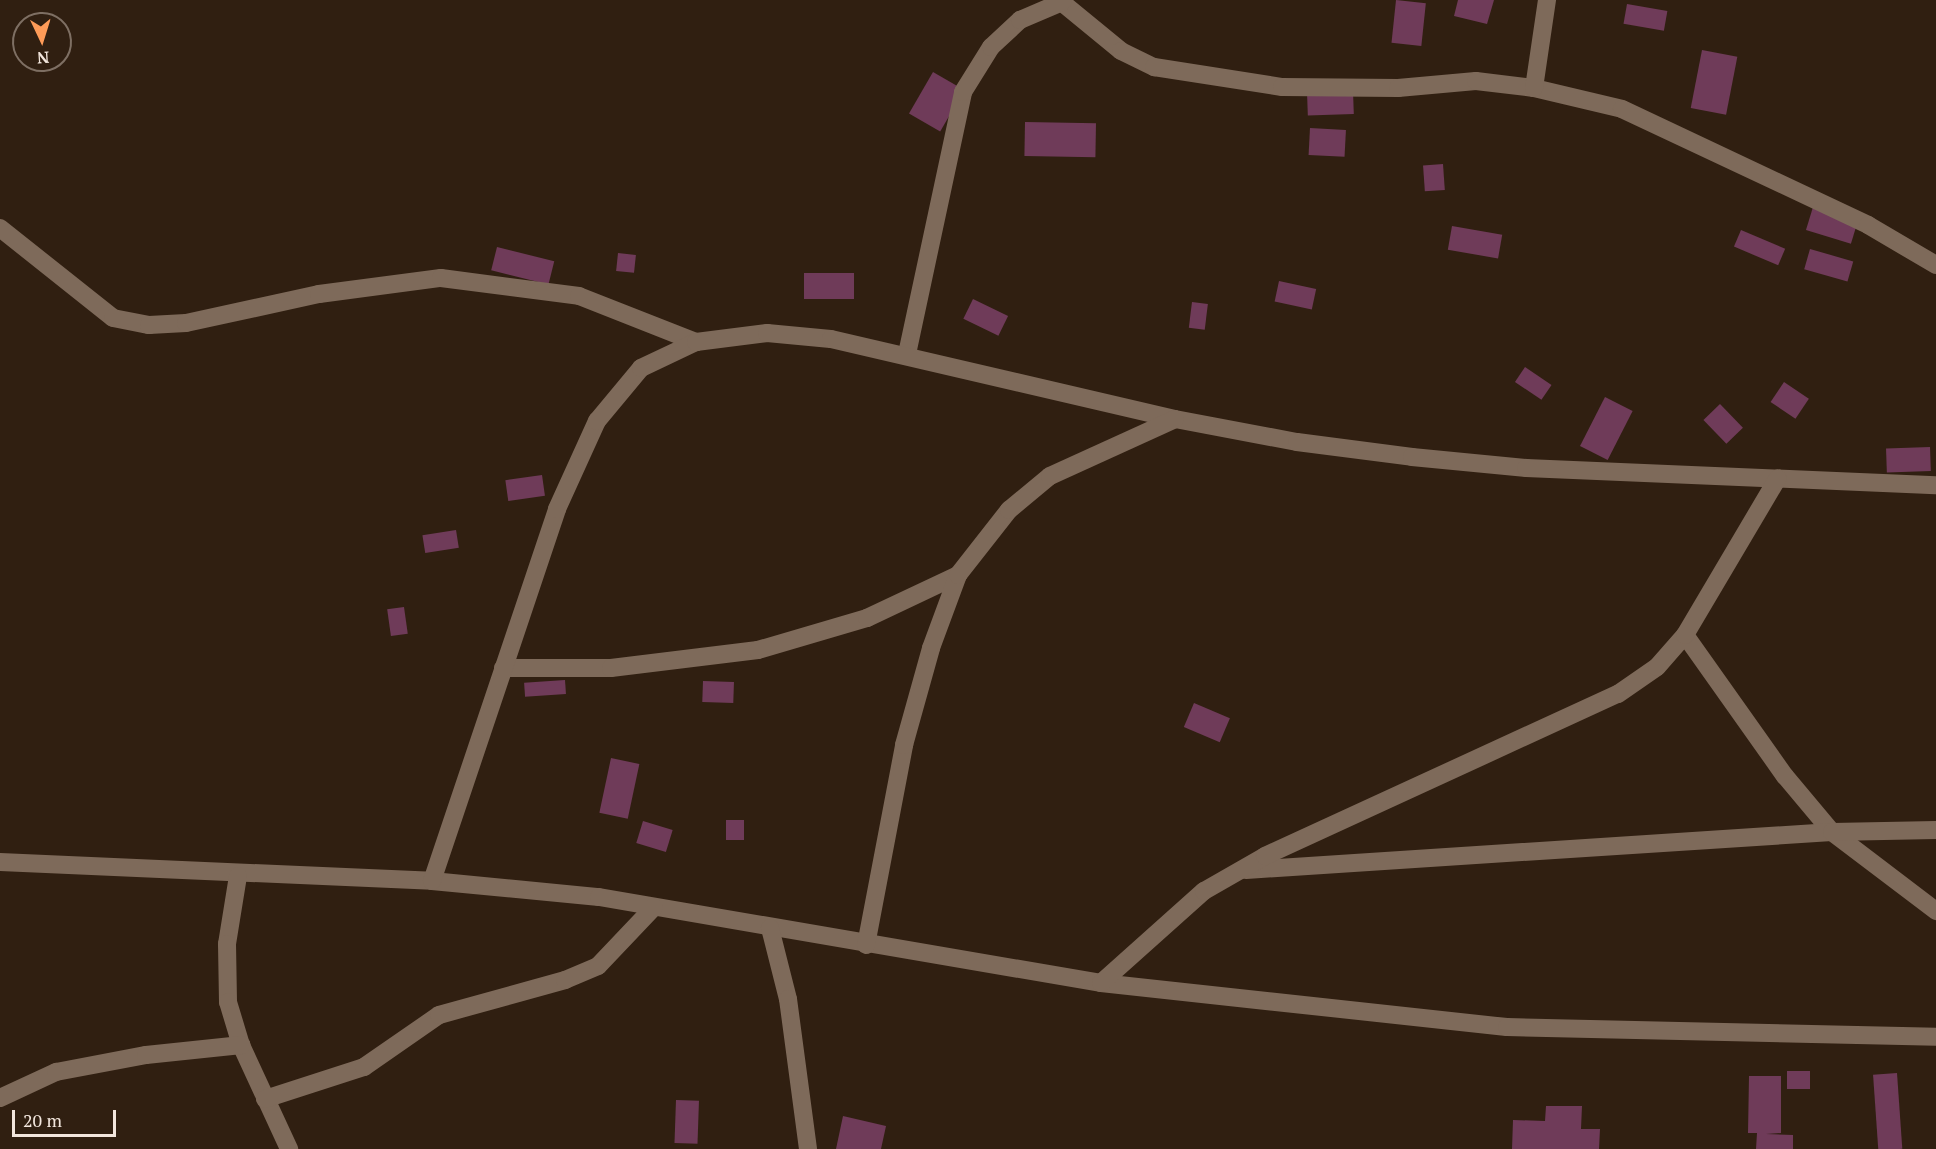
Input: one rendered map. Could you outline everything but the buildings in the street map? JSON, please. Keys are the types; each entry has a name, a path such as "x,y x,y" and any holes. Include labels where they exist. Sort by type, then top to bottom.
{"street":[{"path":"1534,88 1547,0"},
{"path":"907,354 963,92 991,47 1020,20 1060,1 1121,51 1154,67 1281,87 1398,88 1476,81 1534,88 1622,109 1689,137 1868,225 1936,265"},
{"path":"0,228 113,318 149,325 186,323 318,294 441,278 579,296 696,342"},
{"path":"432,880 557,509 597,421 641,369 696,342 767,333 831,339 907,354 1175,419 1297,442 1458,462 1936,485"},
{"path":"866,945 904,744 931,648 958,575 1009,510 1050,476 1175,419"},
{"path":"1101,983 1204,891 1239,871 1618,694 1657,666 1685,635 1778,478"},
{"path":"503,668 611,668 758,651 867,618 958,575"},
{"path":"1685,635 1785,776 1832,832 1936,911"},
{"path":"1239,871 1832,832 1936,830"},
{"path":"0,862 238,876 432,880 654,906 866,945 1101,983 1507,1026 1936,1037"},
{"path":"238,876 227,944 228,1002 241,1045 289,1149"},
{"path":"265,1099 364,1067 439,1015 565,980 598,966 654,906"},
{"path":"770,928 789,999 808,1149"},
{"path":"0,1098 56,1072 146,1055 241,1045"}]}
